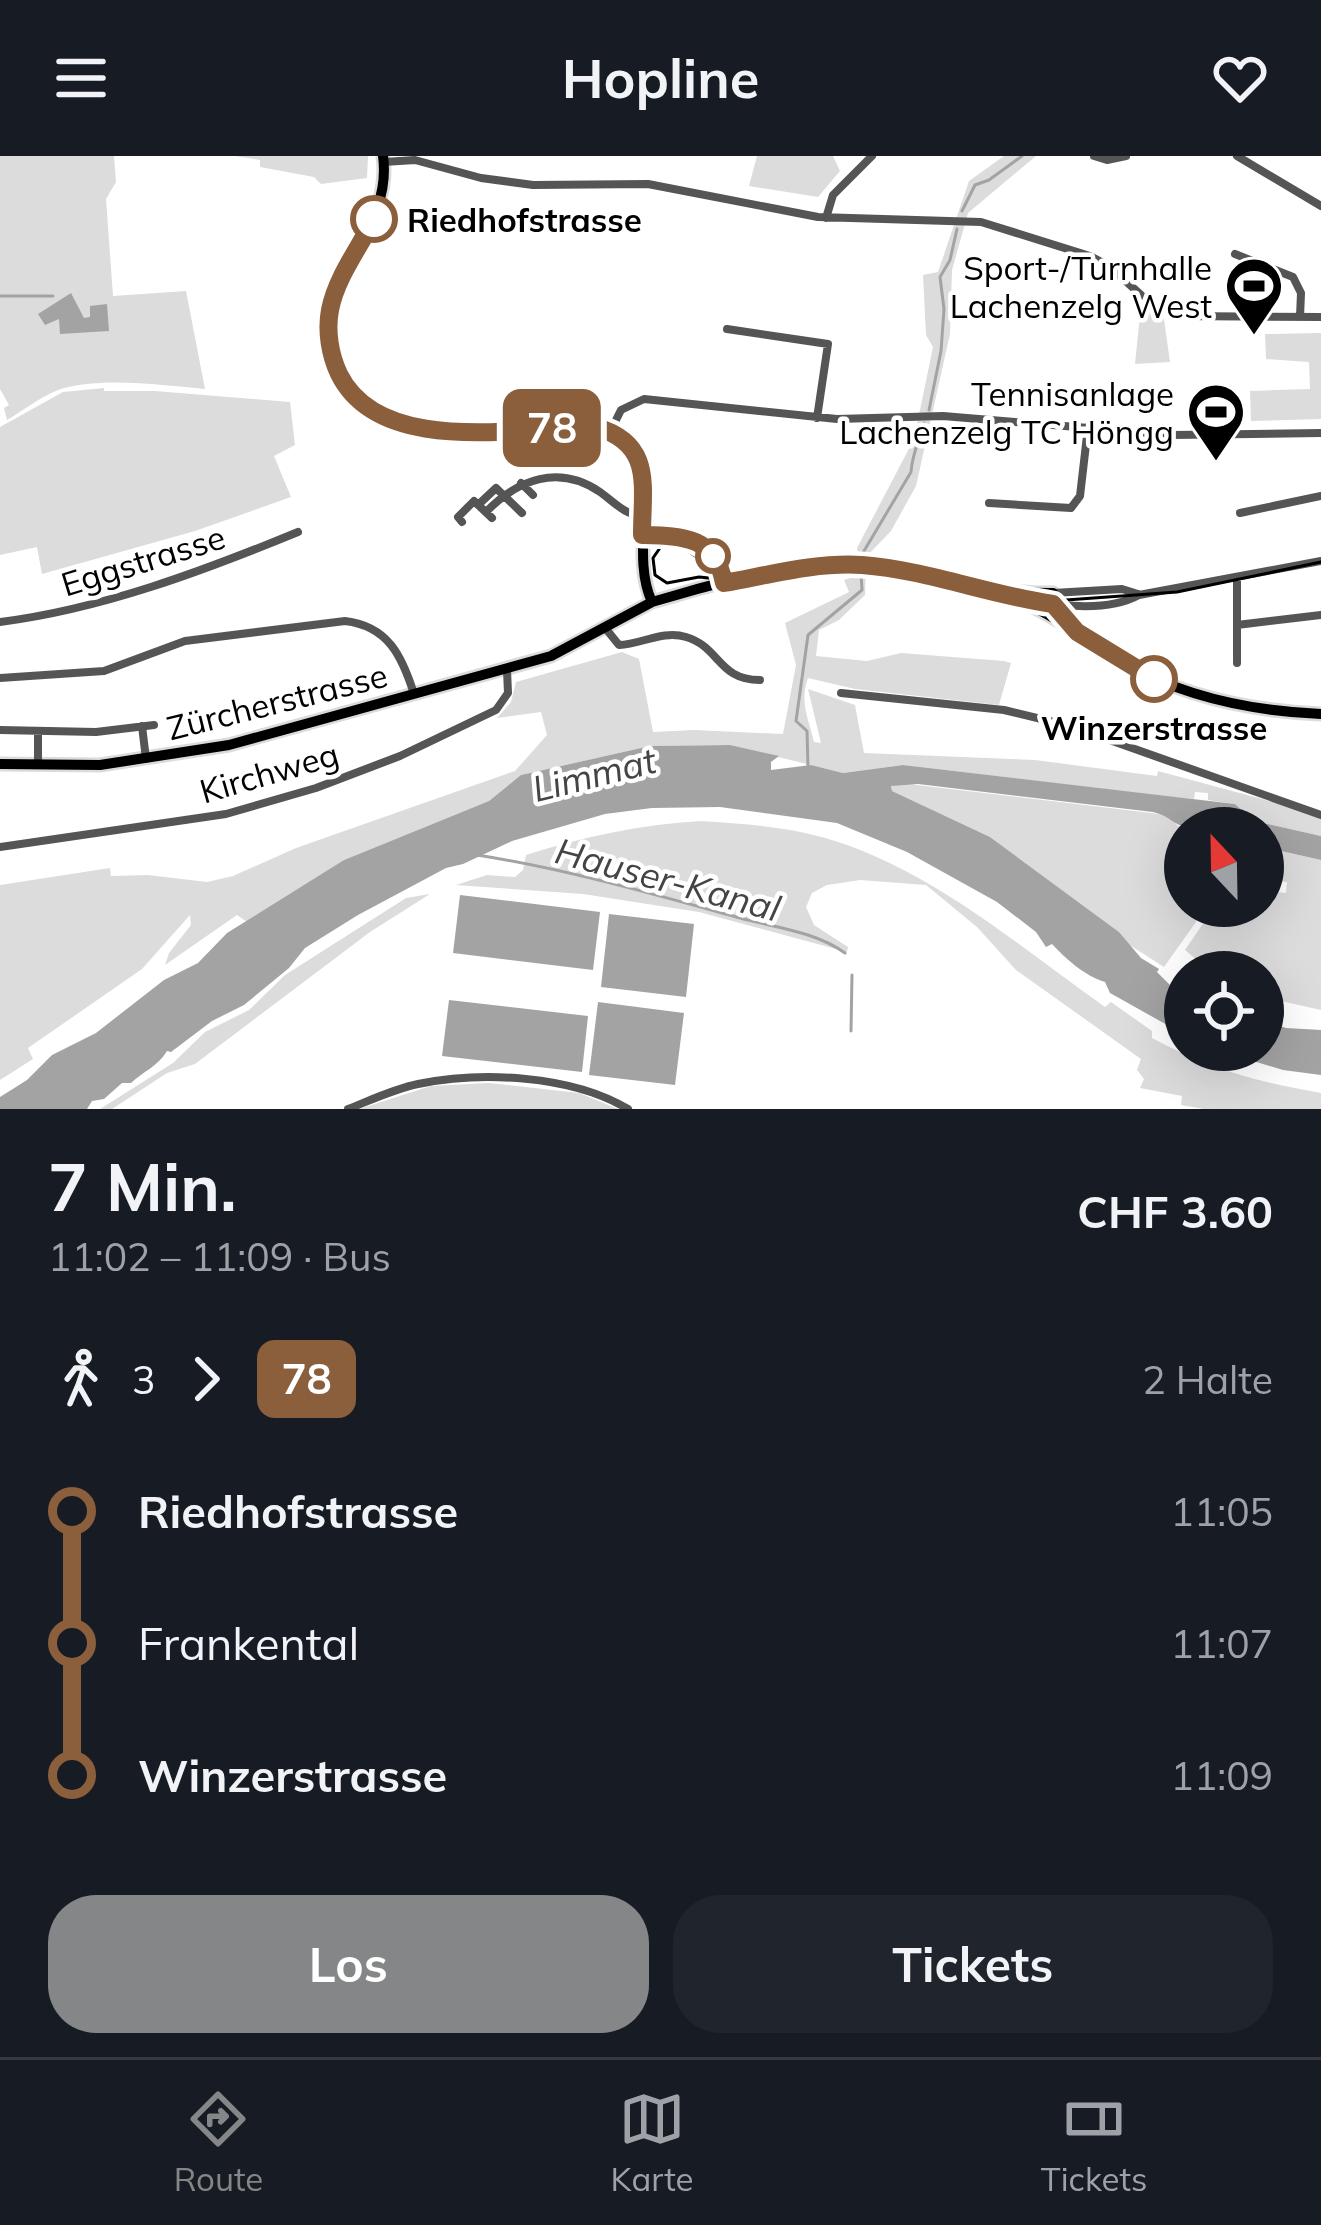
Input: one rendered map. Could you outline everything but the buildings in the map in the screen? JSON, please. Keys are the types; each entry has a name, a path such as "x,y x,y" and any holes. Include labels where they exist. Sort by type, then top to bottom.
{"main road":[{"path":"384,159 382,194 374,219 330,309 333,360 351,393 379,416 418,429 596,427 610,431 632,447 644,478 643,573 652,602"},
{"name":"Zürcherstrasse","path":"0,764 146,760 229,745 554,655 652,602 724,583 837,565 879,567 971,585"},
{"path":"971,585 1053,598 1077,632"},
{"path":"971,585 1022,599 1142,673 1193,694 1239,705 1321,714"}],"street":[{"path":"826,218 833,195 872,156"},
{"path":"1094,156 1107,160 1126,156"},
{"path":"1237,156 1321,206"},
{"path":"384,159 415,160 458,173 533,185 648,184 826,218 950,219 998,226 1090,256 1109,266 1151,304 1178,316 1321,317"},
{"path":"1235,254 1293,277 1300,293 1300,317"},
{"path":"727,329 829,344 818,418"},
{"path":"610,431 621,410 644,399 818,418 943,416 1173,435 1321,433"},
{"path":"989,502 1071,508 1082,490 1088,428"},
{"path":"462,522 458,518 474,501 485,511 521,483 548,478 578,479 631,515 642,517"},
{"path":"521,483 533,495"},
{"path":"503,494 522,513"},
{"path":"1240,513 1321,496"},
{"name":"Eggstrasse","path":"0,622 84,605 222,562 298,532"},
{"path":"1053,598 1078,605 1126,602 1139,595 1321,560"},
{"path":"1237,664 1238,578"},
{"path":"1022,599 1122,589 1139,595"},
{"path":"1053,598 1056,620"},
{"path":"1077,632 1072,616 1078,605"},
{"path":"1238,625 1321,615"},
{"path":"0,678 104,671 185,641 345,621 363,623 383,634 417,693"},
{"path":"606,629 619,645 671,634 684,636 706,648 731,674 760,680"},
{"name":"Kirchweg","path":"0,847 226,814 316,788 400,756 496,710 508,693 507,670"},
{"path":"841,693 1004,710 1070,725 1321,815"},
{"name":"Zürcherstrasse","path":"0,730 154,725"},
{"name":"Zürcherstrasse","path":"142,726 146,760"},
{"path":"38,732 38,766"},
{"path":"347,1109 414,1085 480,1079 578,1089 628,1109"}],"shaded area":[{"path":"0,156 114,156 116,182 106,199 113,296 186,291 205,389 92,383 51,393 7,420 4,408 9,405 0,389"},
{"path":"235,156 368,156 367,178 321,184 314,177 260,167 260,160"},
{"path":"757,156 833,156 840,171 818,197 749,186"},
{"path":"1004,156 1036,156 968,213 952,270 950,334 916,486 891,531 866,557 865,595 839,620 819,630 816,656 867,661 901,653 1011,663 999,705 855,689 808,678 805,703 814,742 821,743 808,689 855,705 864,753 1035,760 1157,776 1158,771 1321,815 1321,836 1284,828 1284,807 1238,807 1208,800 1208,793 1195,792 1194,799 1172,797 903,765 843,773 730,745 650,746 521,775 489,801 344,860 253,920 247,922 237,915 165,965 191,925 190,915 142,969 28,1048 33,1059 0,1080 0,885 110,868 111,876 207,882 515,771 547,735 541,712 497,718 511,702 516,682 622,652 639,659 653,732 783,734 796,665 785,623 849,592 844,580 861,575 857,548 914,439 933,347 926,335 923,275 938,272 969,181"},
{"path":"1141,305 1164,319 1170,362 1135,364"},
{"path":"1321,333 1321,419 1251,421 1250,391 1310,389 1309,362 1266,359 1265,334"},
{"path":"104,388 290,402 295,445 274,456 291,497 195,531 42,574 37,547 0,555 0,427 63,392"},
{"path":"891,785 1164,815 1164,927 1192,927 1175,951 1164,951 1164,967 990,837 892,791"},
{"path":"701,821 756,825 811,834 882,859 981,917 1105,1007 1111,1002 1152,1031 1152,1038 1164,1044 1164,1071 1229,1071 1321,1093 1321,1109 1204,1109 1181,1105 1182,1096 1140,1088 1144,1079 1137,1070 1141,1059 1016,970 977,927 926,885 860,880 827,885 812,893 806,907 814,925 848,947 847,952 699,912 583,894 456,885 487,875 515,877 523,870 526,855 634,829"},
{"path":"1284,852 1321,860 1321,1010 1284,1002 1284,951 1185,950 1201,927 1284,927"},
{"path":"430,894 370,932 195,1064 167,1073 112,1109 100,1109 173,1063 205,1032 249,1010 285,975 406,898"},
{"path":"489,1083 579,1093 618,1109 359,1109 431,1086"}],"water":[{"path":"71,293 84,318 90,317 90,306 107,304 109,331 60,334 59,319 45,325 38,314"},
{"name":"Limmat","path":"730,745 779,756 771,762 771,770 811,765 843,773 903,765 1238,807 1164,807 1164,816 918,784 891,786 892,791 990,837 1119,932 1164,979 1164,1023 1110,993 1105,982 1076,966 1052,944 1046,947 1036,932 997,902 907,852 837,823 720,807 652,808 605,814 512,841 446,868 305,948 289,968 244,1005 212,1021 131,1083 122,1083 87,1109 0,1109 0,1097 27,1080 52,1055 96,1033 164,980 198,963 227,933 344,860 489,801 521,775 650,746"},
{"name":"Limmat","path":"1284,828 1321,836 1321,860 1284,852"},
{"path":"460,895 600,912 593,970 453,953"},
{"path":"609,914 694,924 686,997 601,987"},
{"path":"449,1000 588,1016 582,1072 442,1056"},
{"path":"598,1002 684,1013 675,1085 589,1075"},
{"path":"1284,1027 1321,1030 1321,1075 1284,1070"}],"waterway":[{"path":"962,211 975,185 1022,156"},
{"path":"929,410 941,351 940,277 950,260 957,229"},
{"path":"0,296 53,296"},
{"path":"861,556 911,472 924,423"},
{"path":"808,767 807,731 796,721 808,635 862,590 861,574"},
{"name":"Hauser-Kanal","path":"477,855 576,875 794,931 845,953"},
{"name":"Hauser-Kanal","path":"851,1031 852,975"},
{"name":"Limmat","path":"33,1109 103,1061"}],"tram line":[{"path":"743,578 725,576 676,543 662,545 653,558 655,575 667,583 699,577 739,581 858,566 1066,600 1177,592 1321,562"}],"bus line":[{"name":"78","path":"374,219 338,286 328,328 340,377 356,399 379,416 426,430 596,427 610,431 632,447 638,458 644,478 642,535 695,540 718,560 724,583 862,565 971,585 1053,604 1077,632 1154,679"}],"place":[{"name":"Riedhofstrasse","path":"374,219"},
{"name":"Sport-/Turnhalle Lachenzelg West","path":"1254,337"},
{"name":"Tennisanlage Lachenzelg TC Höngg","path":"1216,463"},
{"name":"Winzerstrasse","path":"1154,679"}]}
